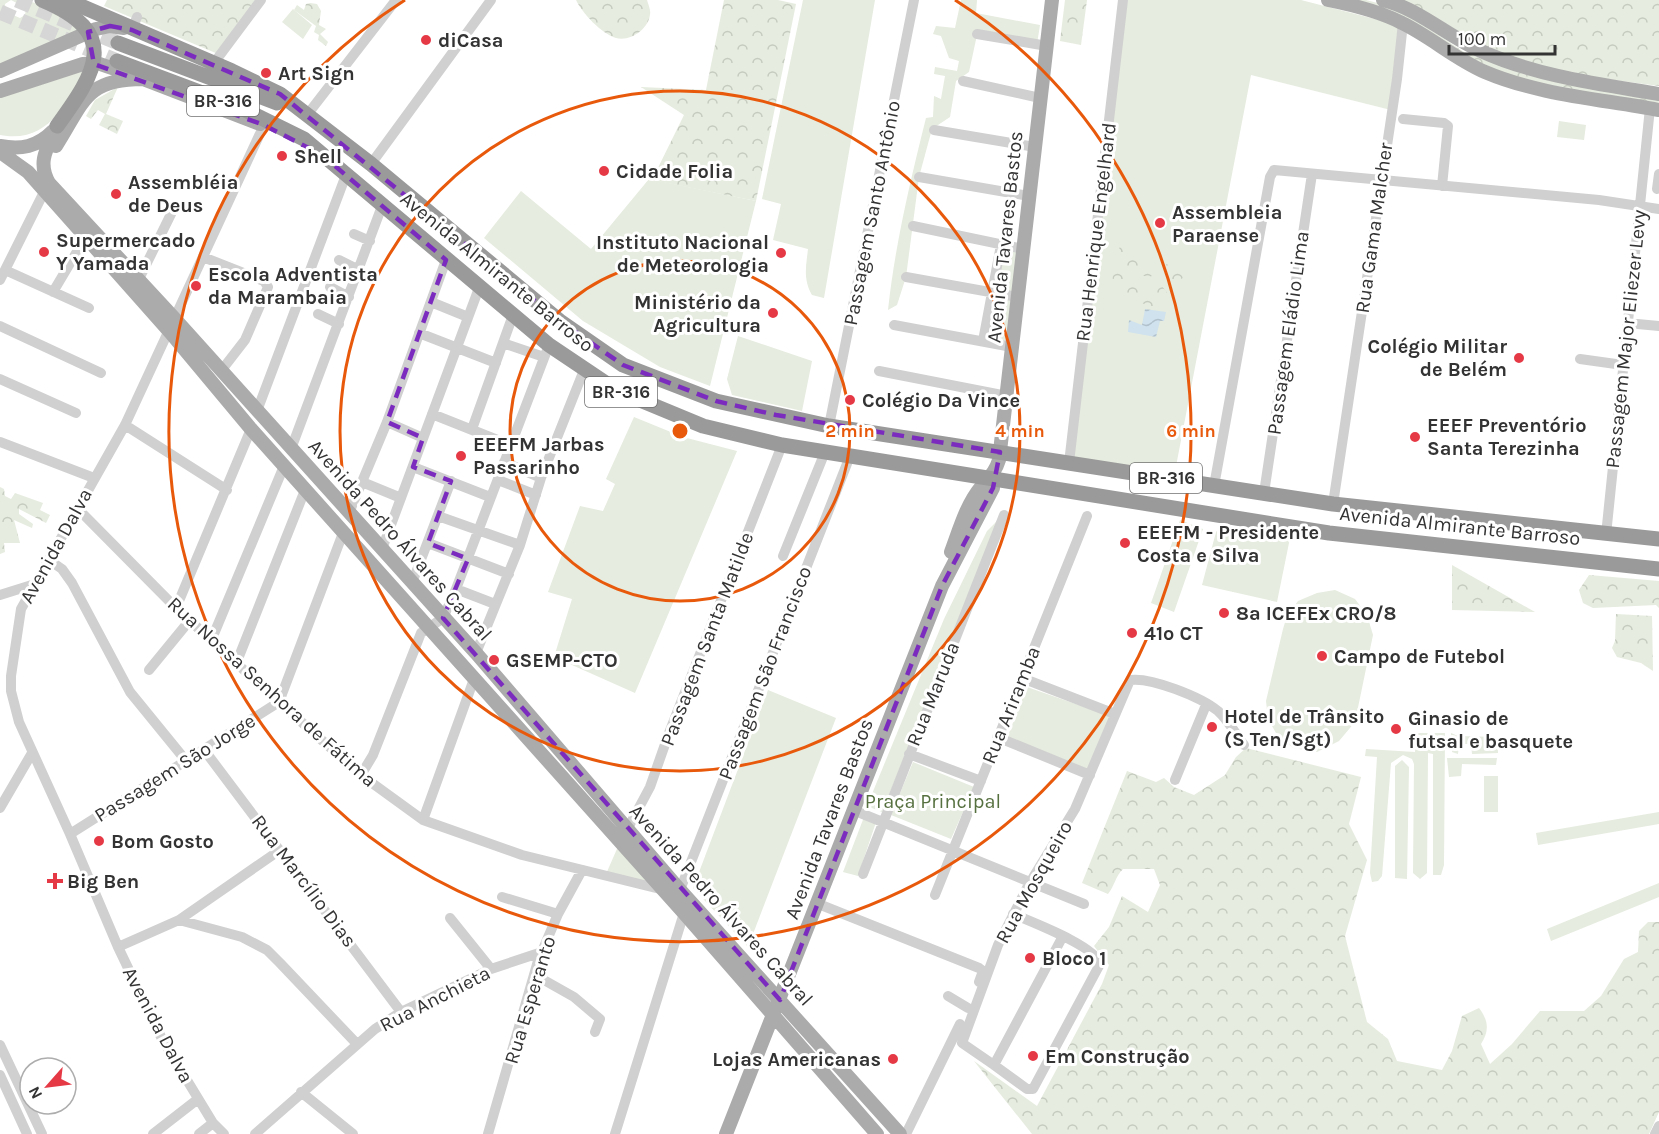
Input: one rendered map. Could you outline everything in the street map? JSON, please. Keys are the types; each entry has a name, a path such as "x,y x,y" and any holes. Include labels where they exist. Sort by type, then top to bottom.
{"highway":[{"path":"42,0 77,18 87,30 94,49 95,61 90,75 57,127"},
{"name":"Avenida Almirante Barroso","path":"67,0 83,3 135,24 280,94 371,164 561,322 623,365 716,401 829,426 1333,504 1659,539"},
{"name":"Avenida Almirante Barroso","path":"118,43 307,116"},
{"name":"Avenida Almirante Barroso","path":"117,60 263,118 304,140 513,315 547,351 630,397 704,426 782,445 1120,498 1214,520 1659,569"}],"main road":[{"name":"Avenida Tavares Bastos","path":"726,1134 942,586 993,488 992,477 1000,452 1007,396 1052,0"},
{"path":"1328,0 1368,10 1403,23 1449,53 1498,77 1653,113"},
{"path":"1383,0 1422,17 1466,44 1519,66 1659,94"},
{"path":"0,71 96,29 135,24"},
{"path":"0,91 83,64 98,63 264,125 322,155"},
{"path":"109,247 102,234 53,175 53,150 96,87 112,81 143,79"},
{"path":"0,140 22,143 57,127"},
{"path":"0,146 17,148 33,146 44,140 57,127"},
{"name":"Avenida Pedro Álvares Cabral","path":"57,127 42,158 45,177 139,279 251,429 660,889 684,913 871,1132"},
{"path":"0,152 28,172 74,225"},
{"path":"0,161 74,225"},
{"name":"Avenida Pedro Álvares Cabral","path":"74,225 172,325 221,371 476,653 627,830 900,1134"}],"street":[{"path":"214,63 261,0"},
{"path":"307,116 396,0"},
{"path":"371,164 491,0"},
{"name":"Passagem Santo Antônio","path":"829,426 914,0"},
{"name":"Rua Henrique Engelhard","path":"1069,463 1123,0"},
{"name":"Rua Gama Malcher","path":"1333,504 1397,79 1403,23"},
{"path":"977,34 1047,46"},
{"path":"963,81 1040,98"},
{"path":"1653,113 1659,130"},
{"name":"Passagem Major Eliezer Levy","path":"1606,535 1640,206 1653,113"},
{"path":"1403,118 1444,123 1448,126 1442,186"},
{"name":"Avenida Dalva","path":"224,1134 213,1123 162,1039 118,948 19,722 11,691 14,644 21,609 125,425 264,125"},
{"path":"934,130 1035,147"},
{"path":"1214,486 1270,177 1274,170 1659,209"},
{"name":"Passagem Eládio Lima","path":"1264,493 1312,174"},
{"path":"1657,189 1659,174"},
{"path":"257,411 346,175"},
{"path":"919,177 1029,196"},
{"path":"42,196 3,275 53,292 89,308"},
{"path":"291,449 382,206"},
{"path":"139,279 172,212"},
{"path":"913,226 1023,249"},
{"path":"354,234 370,241"},
{"path":"53,292 85,238"},
{"path":"983,341 1001,245"},
{"path":"204,257 264,281 268,286 245,340 221,371"},
{"path":"339,260 359,270"},
{"path":"349,513 387,422 446,260"},
{"path":"906,278 1018,297"},
{"path":"330,287 349,297"},
{"path":"382,549 479,288"},
{"path":"431,302 468,317"},
{"path":"318,314 339,324"},
{"path":"472,429 513,315"},
{"path":"1627,323 1659,326"},
{"path":"894,325 1012,347"},
{"path":"0,326 101,373"},
{"path":"419,333 496,363"},
{"path":"361,775 373,755 415,645 428,627 443,618 456,590 547,351 503,343"},
{"path":"1580,359 1623,365"},
{"path":"476,653 509,574 542,478 584,370"},
{"path":"879,371 1007,396"},
{"path":"0,379 76,413"},
{"path":"432,414 510,445"},
{"path":"387,422 423,438"},
{"path":"125,425 227,490"},
{"path":"176,608 251,429"},
{"path":"0,442 93,478"},
{"name":"Passagem Santa Matilde","path":"627,830 650,788 669,733 782,445"},
{"path":"783,556 825,452"},
{"name":"Passagem São Francisco","path":"680,890 850,456"},
{"path":"504,462 542,478"},
{"path":"211,641 284,466"},
{"path":"413,468 490,497"},
{"path":"498,480 536,495"},
{"path":"412,583 451,481"},
{"path":"362,482 401,498"},
{"path":"237,664 305,490"},
{"name":"Rua Nossa Senhora de Fátima","path":"79,510 211,641 361,775 423,820 522,855 660,889"},
{"name":"Rua Maruda","path":"863,874 1004,515"},
{"path":"438,516 520,545"},
{"name":"Rua Ariramba","path":"935,895 1087,516"},
{"path":"279,702 344,533"},
{"path":"428,543 509,574"},
{"path":"49,560 62,569 72,583 130,692 187,762"},
{"path":"0,595 35,584"},
{"path":"456,590 495,604"},
{"path":"149,670 190,620"},
{"path":"1022,678 1115,714"},
{"path":"423,820 474,679"},
{"name":"Rua Mosqueiro","path":"994,1065 961,1040 998,945 1029,884 1075,809 1124,689 1130,680 1150,680 1206,705 1218,712 1244,745"},
{"name":"Passagem São Jorge","path":"70,834 205,751 279,702"},
{"path":"1175,780 1206,705"},
{"path":"997,737 1090,775"},
{"name":"Rua Marcílio Dias","path":"205,751 401,1012"},
{"path":"0,808 32,753"},
{"path":"909,754 981,781"},
{"path":"853,810 953,850 1029,884 1084,904"},
{"path":"118,948 178,920 280,850"},
{"name":"Rua Esperanto","path":"488,1134 542,952 558,914 582,870"},
{"path":"502,897 558,914"},
{"path":"816,903 983,971 968,1008 906,1134"},
{"path":"615,1134 684,913"},
{"path":"1013,914 1063,936 1099,958 1099,967 1033,1089 1026,1089 994,1065 1063,936"},
{"path":"450,918 491,969"},
{"path":"178,920 242,937 267,950 357,1044"},
{"name":"Rua Anchieta","path":"255,1134 357,1044 401,1012 491,969 542,952"},
{"path":"535,975 566,992 600,1019 595,1032"},
{"path":"948,996 968,1008"},
{"path":"0,1045 42,1134"},
{"path":"0,1075 27,1134"},
{"path":"300,1092 353,1134"},
{"path":"153,1134 198,1099"},
{"path":"199,1134 213,1123"},
{"path":"1655,1134 1659,1126"}],"highlighted area":[{"path":"110,26 132,30 280,94 561,322 623,365 716,401 776,415 1000,452 993,488 942,586 780,1000 443,618 468,559 428,543 451,481 413,467 423,438 387,422 446,260 322,155 264,125 94,64 88,32"}],"green space":[{"path":"0,0 11,0 22,0 40,4 55,12 78,30 0,68","holes":["11,0 26,8 25,15 20,18 6,12 5,4"]},
{"path":"107,0 258,0 218,54 104,6"},
{"path":"576,0 647,0 650,11 649,20 633,36 616,38 593,22"},
{"path":"724,0 778,0 796,4 756,201 652,180 684,115 641,87 706,90"},
{"path":"803,0 875,0 824,298 812,295 807,284 808,249 773,240 781,204 762,199"},
{"path":"961,0 977,0 976,13 1040,25 1037,44 977,35 969,72 956,81 950,117 932,129 919,177 906,277 897,305 888,310 899,238 926,118 933,117 934,96 941,99 945,76 934,74 935,67 957,71 959,61 949,58 941,36 933,34 936,26 955,28"},
{"path":"1065,0 1087,0 1081,45 1060,41"},
{"name":"Assembleia Paraense","path":"1122,0 1301,0 1402,26 1391,110 1251,75 1173,482 1069,464"},
{"path":"1351,0 1366,0 1385,5 1417,21 1464,52 1524,74 1659,98 1659,106 1523,80 1474,61"},
{"path":"1397,0 1659,0 1659,86 1580,74 1521,61 1488,48 1425,12"},
{"path":"306,4 317,4 321,11 319,25 326,29 320,34 328,42 326,46 318,40 319,35 314,32 316,26 294,10 297,5 304,10"},
{"path":"293,9 312,25 303,39 282,22"},
{"path":"74,70 88,70 53,119 31,133 17,136 0,135 0,94"},
{"path":"118,87 106,114 123,121 117,134 99,125 105,114 98,110 91,119 86,116 95,100"},
{"path":"1559,121 1586,125 1584,140 1557,137"},
{"path":"649,179 756,201 710,386 660,367 583,321 484,238 521,191 591,249"},
{"path":"1122,239 1133,242 1139,257 1156,265 1155,275 1149,277 1130,273 1129,278 1151,287 1162,286 1171,298 1168,307 1157,309 1113,292 1112,257 1114,253 1118,253"},
{"path":"1003,248 1018,252 1012,293 995,289"},
{"path":"1163,264 1177,265 1193,272 1171,285 1159,277 1159,270"},
{"path":"994,296 1014,300 1008,343 986,338"},
{"path":"738,336 812,361 802,411 732,395 727,379"},
{"path":"634,417 683,437 737,451 635,693 554,657 572,599 548,592 580,506 603,511 615,484 606,479"},
{"path":"0,487 4,489 5,496 11,499 15,493 43,503 40,510 50,515 46,523 19,509 19,514 33,524 32,528 14,520 20,543 4,543 5,552 0,554"},
{"path":"1002,516 882,812 867,806 944,619 987,531"},
{"path":"1180,520 1203,529 1174,612 1151,603"},
{"path":"1221,526 1290,538 1277,602 1202,585 1216,532"},
{"path":"1452,565 1535,612 1452,610"},
{"path":"1589,575 1659,581 1659,608 1656,605 1593,608 1583,603 1579,590"},
{"name":"Campo de Futebol","path":"1335,590 1355,599 1367,615 1373,635 1355,722 1339,741 1317,752 1293,748 1276,733 1268,719 1266,701 1283,629 1287,616 1298,601 1317,593"},
{"path":"1616,614 1652,616 1653,671 1641,663 1617,657 1612,648 1615,641"},
{"path":"1027,687 1110,716 1087,770 1007,738"},
{"path":"768,690 836,718 748,947 693,888"},
{"path":"1416,733 1445,733 1444,865 1441,875 1433,875 1433,754 1428,753 1427,873 1420,879 1413,873 1414,764 1412,759 1403,755 1391,763 1382,876 1378,881 1372,882 1370,873 1377,757 1365,756 1366,749 1415,752"},
{"path":"1451,733 1458,736 1497,737 1498,753 1472,754 1471,744 1459,744 1458,754 1452,752"},
{"path":"1246,748 1361,777 1349,824 1367,860 1345,936 1367,1022 1388,1039 1397,1061 1442,1070 1452,1051 1462,1016 1479,1008 1487,1025 1481,1044 1490,1064 1512,1044 1540,1011 1584,1011 1601,996 1624,959 1638,952 1639,931 1648,922 1659,922 1659,1112 1649,1134 1032,1134 974,1061 1037,1106 1102,984 1109,965 1094,946 1109,927 1122,896 1148,912 1160,885 1154,869 1123,869 1108,894 1082,883 1127,771 1156,782 1164,778 1174,787 1194,795 1225,775 1236,757"},
{"path":"1447,758 1497,758 1496,765 1462,764 1461,776 1449,777"},
{"path":"1402,760 1409,767 1407,879 1395,878 1395,766"},
{"name":"Praça Principal","path":"913,762 974,787 951,839 891,815"},
{"path":"1484,776 1498,776 1498,812 1484,812"},
{"path":"1659,812 1659,824 1538,845 1536,833"},
{"path":"864,817 876,822 858,876 843,872"},
{"path":"620,842 660,889 606,874"},
{"path":"1659,883 1659,897 1551,941 1547,929"}],"water":[{"path":"1145,309 1166,312 1164,321 1160,321 1156,337 1128,332 1129,320 1142,325"}],"tunnel":[{"path":"17,0 118,43"},
{"path":"0,12 117,61"}],"place":[{"name":"diCasa","path":"426,40"},
{"name":"Art Sign","path":"266,73"},
{"name":"Shell","path":"282,156"},
{"name":"Cidade Folia","path":"604,171"},
{"name":"Assembléia de Deus","path":"116,194"},
{"name":"Assembleia Paraense","path":"1160,223"},
{"name":"Supermercado Y Yamada","path":"44,252"},
{"name":"Instituto Nacional de Meteorologia","path":"781,253"},
{"name":"Escola Adventista da Marambaia","path":"196,286"},
{"name":"Ministério da Agricultura","path":"773,313"},
{"name":"Colégio Militar de Belém","path":"1519,358"},
{"name":"Colégio Da Vince","path":"850,400"},
{"name":"EEEF Preventório Santa Terezinha","path":"1415,437"},
{"name":"EEEFM Jarbas Passarinho","path":"461,456"},
{"name":"EEEFM - Presidente Costa e Silva","path":"1125,543"},
{"name":"8ª ICEFEx CRO/8","path":"1224,613"},
{"name":"41º CT","path":"1132,633"},
{"name":"Campo de Futebol","path":"1322,656"},
{"name":"GSEMP-CTO","path":"494,660"},
{"name":"Hotel de Trânsito (S Ten/Sgt)","path":"1212,727"},
{"name":"Ginasio de futsal e basquete","path":"1396,729"},
{"name":"Bom Gosto","path":"99,841"},
{"name":"Big Ben","path":"55,881"},
{"name":"Bloco 1","path":"1030,958"},
{"name":"Em Construção","path":"1033,1056"},
{"name":"Lojas Americanas","path":"893,1059"}]}
